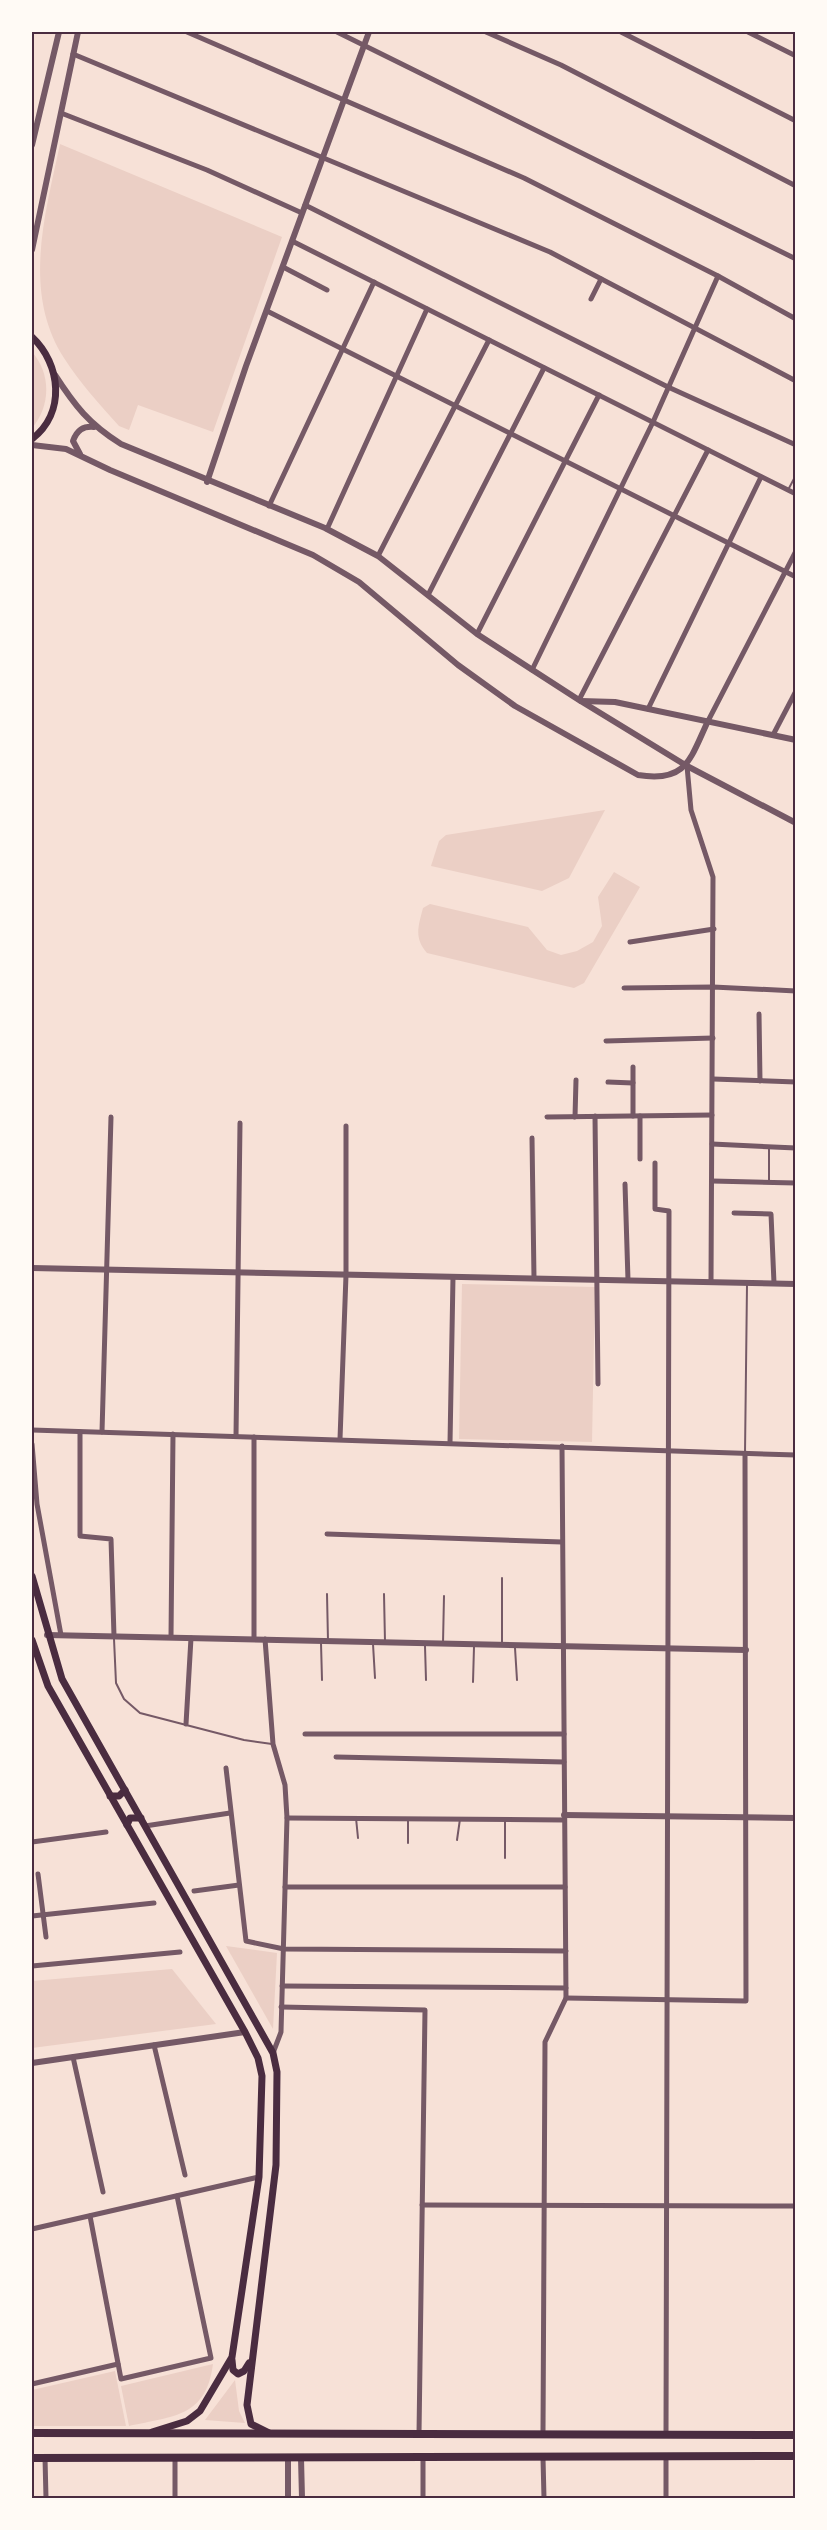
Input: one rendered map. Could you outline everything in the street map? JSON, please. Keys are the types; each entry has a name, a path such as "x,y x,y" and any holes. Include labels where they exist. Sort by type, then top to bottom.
{"main road":[{"path":"32,336 47,355 55,375 55,402 51,415 32,440"},
{"path":"32,1576 47,1635 62,1678 273,2053 277,2072 276,2165 251,2361 247,2412 251,2424 269,2433"},
{"path":"32,1640 48,1686 258,2058 262,2076 259,2177 232,2357 233,2370 238,2374 244,2371 251,2361"},
{"path":"110,1796 119,1796 125,1790"},
{"path":"127,1825 130,1818 141,1818"},
{"path":"144,2434 188,2421 200,2411 211,2397 232,2357"},
{"path":"32,2433 795,2434"},
{"path":"32,2458 795,2456"}],"street":[{"path":"32,145 59,32"},
{"path":"32,250 78,32"},
{"path":"187,32 524,178 718,276 795,319"},
{"path":"337,32 795,259"},
{"path":"207,482 321,158 369,32"},
{"path":"486,32 561,65 795,186"},
{"path":"621,32 795,121"},
{"path":"748,32 795,56"},
{"path":"73,54 321,158 476,219 550,252 795,381"},
{"path":"61,113 207,170 302,213"},
{"path":"305,205 668,387 795,445"},
{"path":"292,241 795,494"},
{"path":"283,267 327,290"},
{"path":"532,670 653,422 718,276"},
{"path":"591,299 601,279"},
{"path":"268,506 374,282"},
{"path":"327,529 427,309"},
{"path":"267,311 795,577"},
{"path":"378,556 453,405 489,340"},
{"path":"428,594 544,368"},
{"path":"55,375 82,414 94,427 121,444 207,482 327,529 378,556 477,634 532,670 687,766 795,823"},
{"path":"477,634 599,395"},
{"path":"80,454 73,441 75,435 83,428 94,427"},
{"path":"32,445 49,445 80,454 110,470 313,555 359,582 458,665 515,706 638,776 656,778 669,776 687,766"},
{"path":"579,700 708,450"},
{"path":"648,709 761,477"},
{"path":"711,1282 713,877 691,810 687,766 795,551"},
{"path":"773,735 795,691"},
{"path":"579,700 615,702 795,740"},
{"path":"630,942 714,929"},
{"path":"624,988 713,987 795,991"},
{"path":"759,1014 760,1081"},
{"path":"606,1041 713,1038"},
{"path":"633,1067 633,1116"},
{"path":"713,1079 795,1082"},
{"path":"575,1117 576,1080"},
{"path":"608,1082 633,1083"},
{"path":"547,1117 712,1115"},
{"path":"595,1116 598,1384"},
{"path":"640,1116 640,1159"},
{"path":"102,1432 111,1117"},
{"path":"236,1436 240,1123"},
{"path":"340,1440 346,1275 346,1125"},
{"path":"532,1138 534,1278"},
{"path":"712,1144 795,1148"},
{"path":"655,1164 655,1209 669,1210 666,2434"},
{"path":"712,1181 795,1183"},
{"path":"625,1184 628,1280"},
{"path":"734,1213 771,1214 774,1283"},
{"path":"32,1268 795,1284"},
{"path":"450,1443 453,1277"},
{"path":"32,1430 795,1455"},
{"path":"80,1431 80,1536 111,1539 114,1636"},
{"path":"171,1637 173,1434"},
{"path":"254,1437 254,1639"},
{"path":"32,1443 34,1504 61,1635"},
{"path":"543,2434 545,2042 566,1998 562,1446"},
{"path":"566,1998 746,2001 745,1453"},
{"path":"327,1534 562,1542"},
{"path":"47,1635 746,1650"},
{"path":"186,1724 191,1638"},
{"path":"265,1639 273,1744 285,1785 287,1818 280,2032 273,2053"},
{"path":"305,1734 564,1734"},
{"path":"336,1757 564,1762"},
{"path":"226,1768 246,1941 284,1949 566,1951"},
{"path":"145,1826 230,1813"},
{"path":"287,1818 505,1820 668,1816 795,1818"},
{"path":"32,1842 106,1832"},
{"path":"38,1874 46,1937"},
{"path":"194,1892 239,1885"},
{"path":"285,1887 565,1887"},
{"path":"32,1916 154,1904"},
{"path":"32,1966 180,1952"},
{"path":"282,1986 566,1988"},
{"path":"281,2007 425,2010 419,2434"},
{"path":"32,2063 244,2032"},
{"path":"154,2045 185,2175"},
{"path":"73,2057 103,2192"},
{"path":"32,2229 259,2177"},
{"path":"90,2216 121,2379 211,2358 177,2196"},
{"path":"422,2205 795,2206"},
{"path":"32,2384 118,2364"},
{"path":"666,2457 666,2499"},
{"path":"45,2458 46,2499"},
{"path":"175,2458 175,2499"},
{"path":"288,2458 288,2499"},
{"path":"301,2458 302,2499"},
{"path":"423,2458 423,2499"},
{"path":"543,2458 543,2499"},
{"path":"288,2486 297,2480 302,2487"}],"lane":[{"path":"788,490 795,475"},
{"path":"769,1147 769,1182"},
{"path":"745,1453 747,1283"},
{"path":"502,1578 502,1644"},
{"path":"322,1680 327,1594"},
{"path":"384,1594 386,1642"},
{"path":"443,1643 444,1596"},
{"path":"114,1636 116,1683 124,1700 140,1713 244,1740 273,1744"},
{"path":"373,1642 375,1678"},
{"path":"425,1643 426,1680"},
{"path":"473,1682 474,1644"},
{"path":"515,1645 517,1680"},
{"path":"356,1818 358,1838"},
{"path":"408,1819 408,1843"},
{"path":"457,1840 460,1819"},
{"path":"504,1858 505,1820"}],"shaded area":[{"path":"60,144 282,237 213,432 138,405 129,430 119,426 83,385 64,358 51,333 40,280 48,198"},
{"path":"32,352 43,370 46,390 43,410 32,428"},
{"path":"605,810 569,878 542,891 431,866 439,841 446,835"},
{"path":"614,872 640,887 584,983 574,988 427,953 420,942 418,932 421,915 423,908 430,904 528,927 547,950 561,955 577,951 593,942 602,926 598,897"},
{"path":"462,1284 595,1287 592,1442 459,1439"},
{"path":"226,1946 277,1953 273,2029"},
{"path":"172,1969 216,2024 32,2048 32,1981"},
{"path":"213,2364 203,2395 195,2404 174,2416 129,2426 121,2386"},
{"path":"115,2371 126,2426 32,2426 32,2390"},
{"path":"235,2380 239,2411 245,2423 205,2420"}]}
